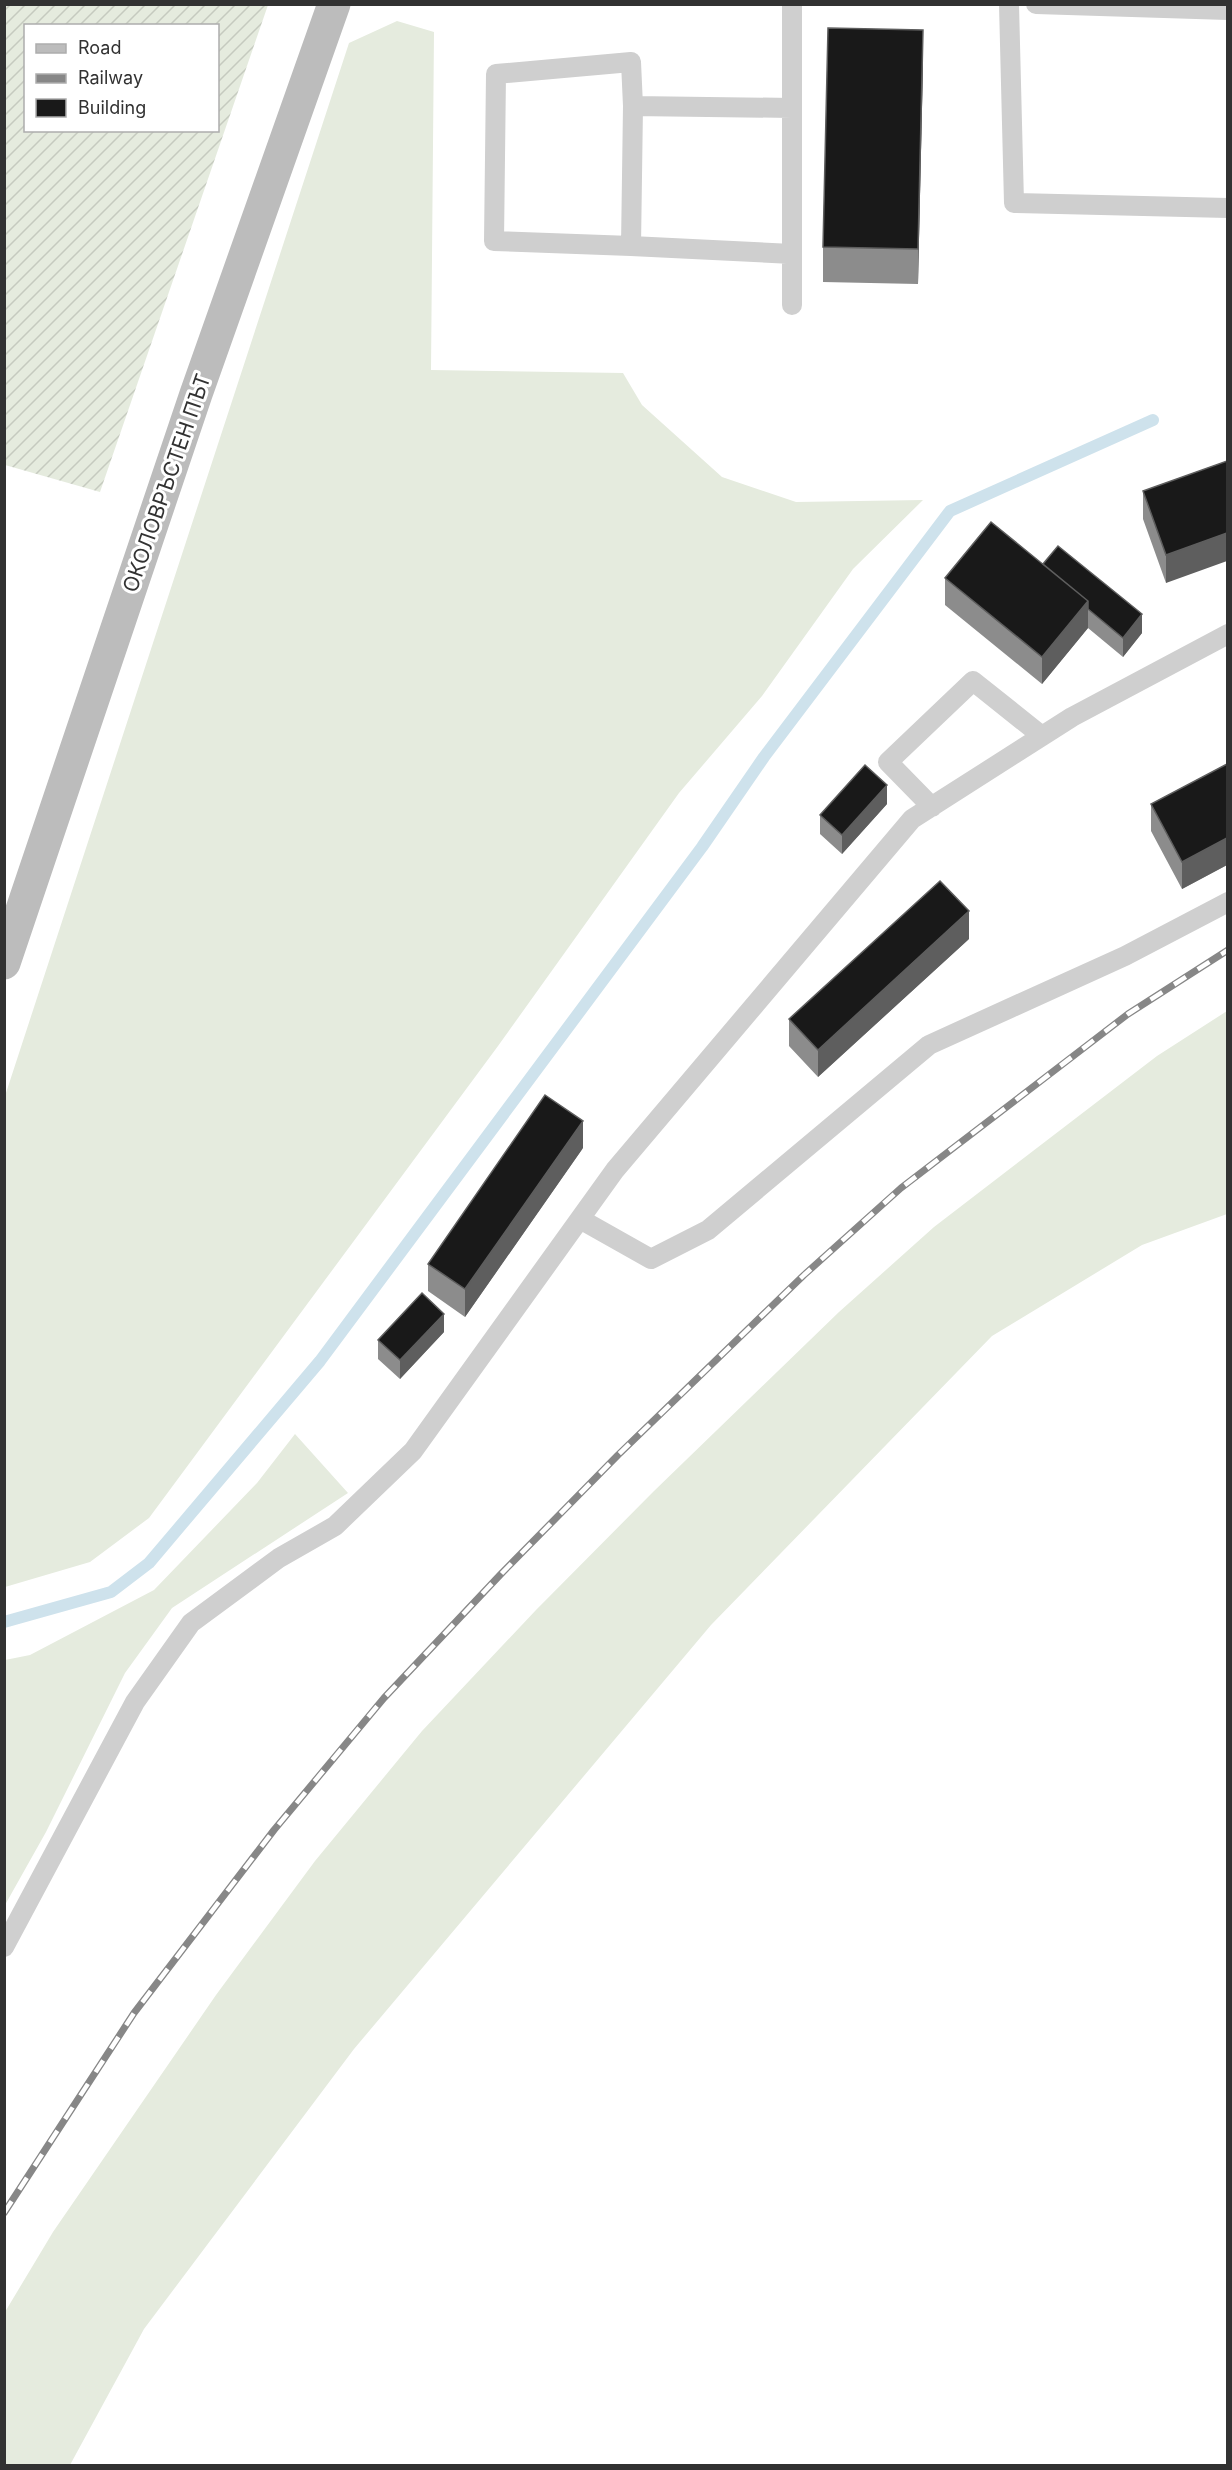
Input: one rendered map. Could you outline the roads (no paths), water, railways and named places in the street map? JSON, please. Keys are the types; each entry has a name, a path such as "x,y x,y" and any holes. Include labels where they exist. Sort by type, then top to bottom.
{"main road":[{"name":"ОКОЛОВРЪСТЕН ПЪТ","path":"4,963 192,405 334,4"}],"lane":[{"path":"792,4 792,305"},
{"path":"1009,4 1014,203 1227,208"},
{"path":"1036,4 1227,10"},
{"path":"631,246 633,106 631,62 496,74 494,242 792,254"},
{"path":"633,106 792,108"},
{"path":"4,1947 135,1702 191,1623 279,1558 335,1526 413,1451 615,1170 912,819 1072,717 1227,633"},
{"path":"932,807 888,762 973,681 1042,736"},
{"path":"580,1219 651,1259 708,1230 929,1045 1125,956 1227,902"}],"waterway":[{"path":"4,1622 111,1592 149,1563 320,1361 702,847 764,757 950,511 1153,420"}],"railway":[{"path":"4,2213 134,2013 274,1830 384,1698 500,1575 618,1455 804,1275 901,1188 1128,1014 1228,950"}]}
